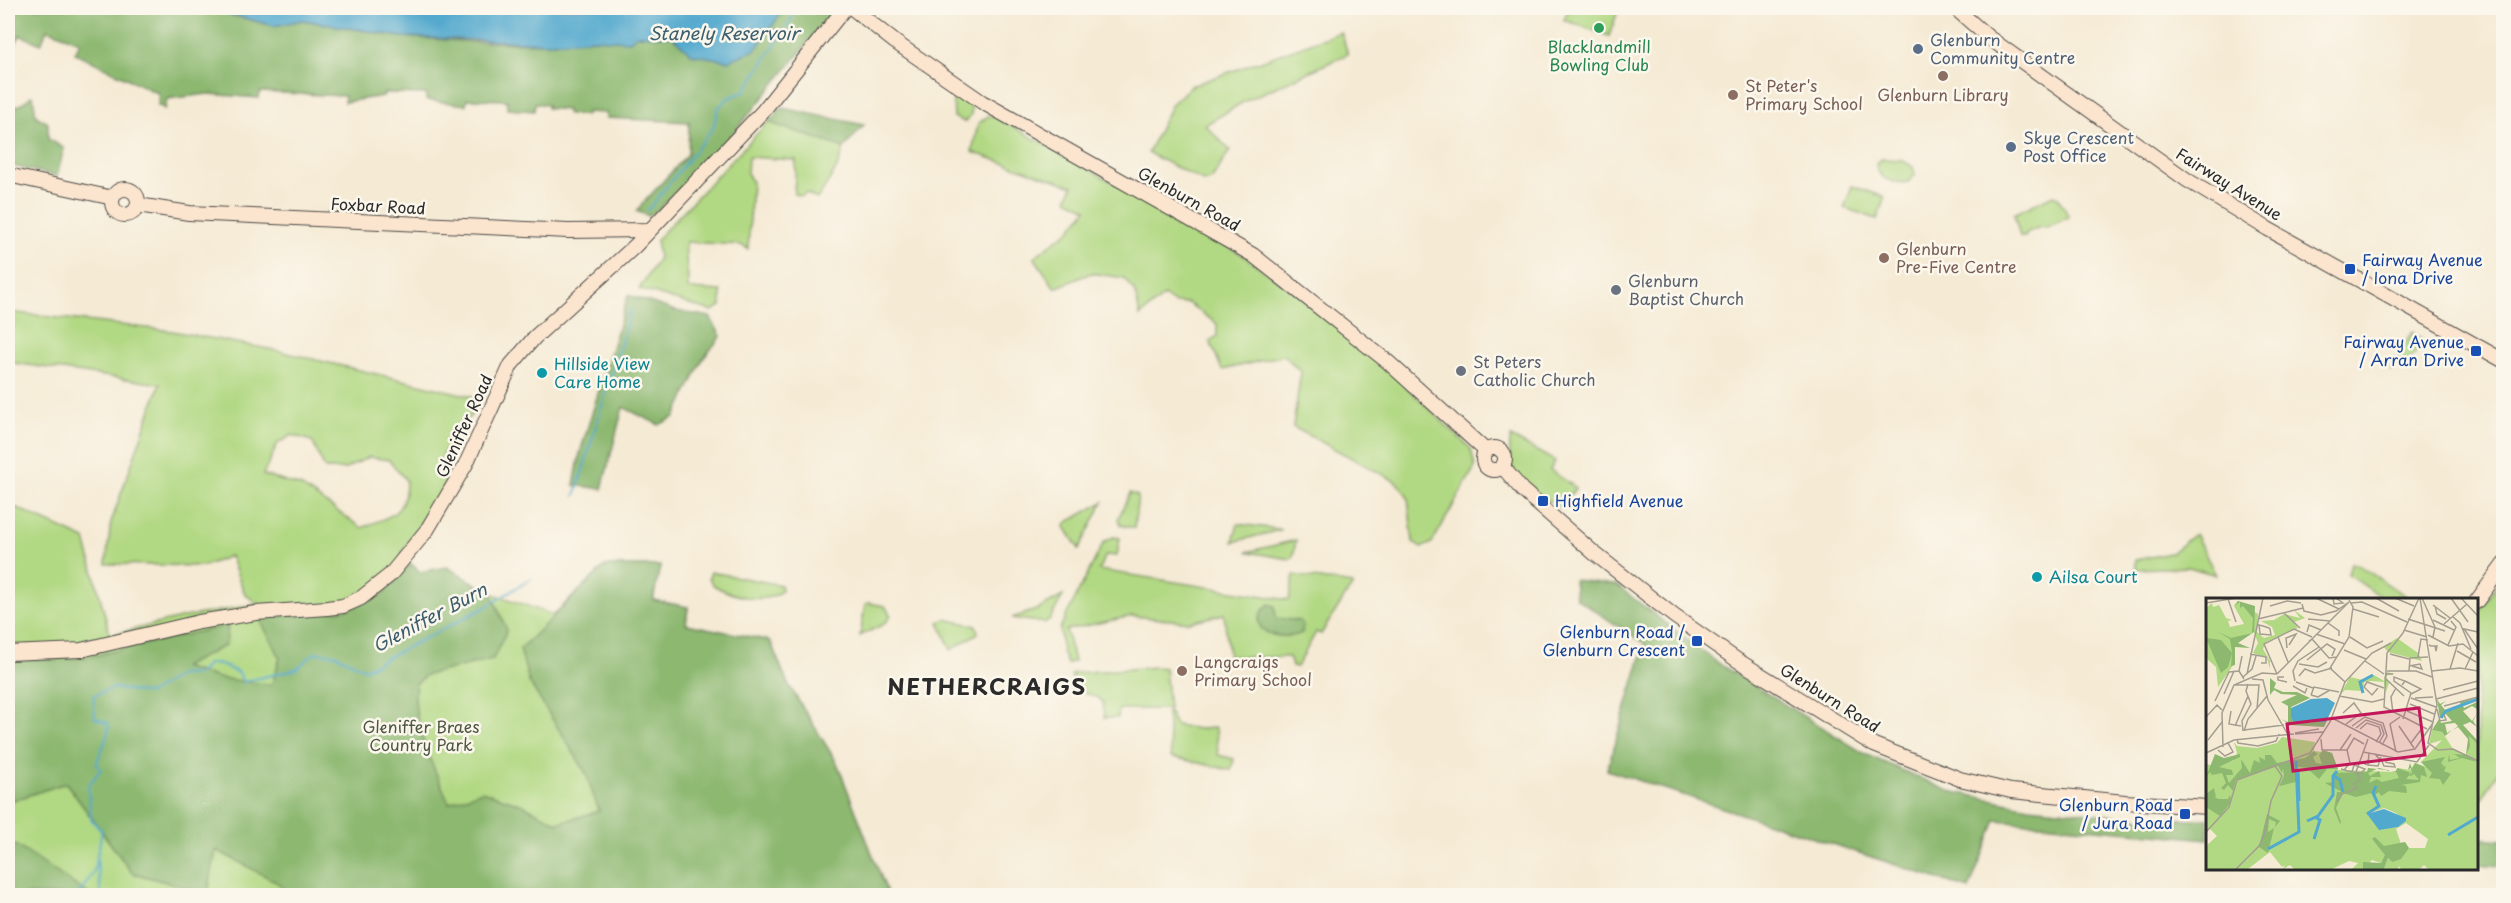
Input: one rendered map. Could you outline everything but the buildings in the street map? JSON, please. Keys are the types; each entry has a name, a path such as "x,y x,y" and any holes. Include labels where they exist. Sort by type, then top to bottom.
{"street":[{"name":"Gleniffer Road","path":"8,653 81,650 199,622 256,613 343,606 376,587 404,561 450,495 502,381 516,358 535,337 621,259 763,111 845,8"},
{"name":"Glenburn Road","path":"852,8 895,42 982,102 1253,255 1388,362 1486,451 1482,458 1485,467 1495,470 1502,466 1522,490 1594,553 1674,616 1737,660 1874,745 1960,779 2011,791 2206,807"},
{"name":"Fairway Avenue","path":"1955,8 1988,37 2187,180 2268,229 2504,361"},
{"name":"Foxbar Road","path":"8,175 113,198 120,190 127,189 135,193 138,205 185,213 568,231 648,230"},
{"path":"618,230 621,259"},
{"path":"2478,599 2504,564"}],"green space":[{"path":"17,8 205,8 274,26 302,20 402,37 477,42 550,43 637,35 672,36 691,54 755,50 785,8 831,8 831,15 722,147 657,211 648,216 636,211 688,154 689,122 606,118 606,113 567,114 567,110 547,108 547,105 535,103 534,111 507,109 507,100 467,99 466,105 426,100 426,94 385,93 383,96 344,102 345,96 260,92 259,98 208,94 167,99 165,109 158,105 159,94 75,53 80,42 47,29 41,44 20,35 8,60 8,28"},
{"name":"Blacklandmill Bowling Club","path":"1569,8 1619,8 1609,36 1564,20"},
{"path":"1341,32 1348,54 1245,101 1205,125 1230,150 1212,179 1205,182 1148,153 1172,104 1191,86"},
{"path":"959,93 971,107 971,115 964,122 954,117 953,99"},
{"path":"33,95 36,116 48,123 48,139 64,148 57,176 8,165 8,105 18,106"},
{"path":"782,108 864,125 844,148 768,122"},
{"path":"988,116 994,116 1241,254 1321,311 1415,395 1471,449 1475,467 1432,543 1421,548 1413,542 1408,498 1395,481 1293,427 1301,372 1284,355 1222,370 1210,341 1217,336 1217,324 1188,303 1174,303 1164,296 1140,316 1135,292 1124,278 1091,273 1055,288 1034,257 1070,230 1087,209 1067,199 1073,186 972,152 978,124"},
{"path":"768,122 844,148 837,168 817,199 806,193 802,196 794,194 796,160 748,157 747,173 752,182 748,249 741,245 686,242 688,289 721,291 721,306 712,311 639,289 659,258 656,240"},
{"path":"1882,159 1902,160 1913,167 1915,175 1908,182 1888,180 1877,169 1876,164"},
{"path":"1852,186 1885,197 1877,219 1844,208"},
{"path":"2053,195 2058,197 2069,217 2045,228 2040,227 2028,232 2025,237 2020,236 2014,214"},
{"path":"628,295 676,311 710,317 721,336 703,359 675,417 659,425 623,407 602,489 574,485 580,453"},
{"name":"Gleniffer Braes Country Park","path":"8,312 172,331 274,350 483,399 442,454 449,479 401,554 420,572 447,567 491,593 553,615 605,566 660,566 653,600 688,607 686,624 770,641 788,684 837,763 888,895 8,895 8,504 85,539 110,635 185,617 258,604 245,594 230,556 204,566 106,564 111,522 160,384 8,362","holes":["292,435 312,441 325,469 345,469 369,457 389,460 406,480 400,508 389,517 362,528 302,487 263,475 278,443"]},
{"path":"2412,332 2421,339 2418,350 2391,370"},
{"path":"1511,437 1555,461 1550,470 1576,488 1559,508 1550,501 1529,492 1521,484 1510,458"},
{"path":"1130,493 1138,496 1134,528 1121,525 1118,519"},
{"path":"1103,502 1079,549 1065,527 1066,523"},
{"path":"1238,524 1278,529 1280,530 1233,542"},
{"path":"2195,534 2216,575 2189,567 2136,569 2135,560 2171,553"},
{"path":"1113,537 1120,538 1117,556 1106,555 1099,570 1289,600 1294,575 1353,584 1321,634 1316,632 1297,667 1292,666 1289,657 1229,657 1224,614 1190,622 1132,616 1066,630 1074,661 1067,664 1062,651 1060,628 1104,542"},
{"path":"1296,540 1293,557 1290,559 1247,552"},
{"name":"Gleniffer Braes Country Park","path":"411,564 420,572 447,567 491,593 507,630 493,659 426,675 416,684 415,699 420,729 430,760 449,803 482,791 523,805 558,823 599,811 585,771 529,682 520,649 605,566 660,566 653,600 688,607 686,624 770,641 788,684 837,763 888,895 291,895 275,881 216,850 208,893 132,873 66,783 8,802 8,660 83,658 228,625 226,645 183,667 219,678 272,685 280,657 259,618 346,610 382,595"},
{"path":"2351,564 2357,564 2408,598 2382,598 2348,574"},
{"path":"711,572 781,585 782,590 767,598 748,598 713,585 709,578"},
{"path":"2503,575 2503,764 2478,805 2478,613"},
{"path":"1574,580 1616,585 1719,664 1865,754 1949,791 2029,807 2149,819 2206,819 2206,839 1996,820 1969,889 1607,770 1645,644 1576,598"},
{"path":"1063,596 1050,619 1044,623 1012,618 1039,609"},
{"path":"868,603 885,606 891,616 884,624 860,636 865,605"},
{"path":"1269,604 1275,606 1276,618 1300,621 1303,624 1302,633 1283,636 1266,632 1259,621 1261,613"},
{"path":"945,619 976,626 978,633 951,650 939,622"},
{"path":"1165,668 1169,709 1119,709 1118,718 1104,718 1103,702 1097,697 1078,691 1071,675 1074,673"},
{"path":"1167,712 1176,725 1198,729 1216,728 1218,755 1234,759 1231,770 1171,757"},
{"path":"2478,838 2503,840 2503,866 2478,864"},
{"path":"8,840 90,895 8,895"}],"water":[{"name":"Stanely Reservoir","path":"205,8 785,8 755,50 728,61 691,54 672,36 637,35 630,41 594,39 550,43 402,37 303,20 274,26"}],"waterway":[{"name":"Gleniffer Burn","path":"648,210 713,128 718,108 728,98 744,92 791,20 795,8"},
{"name":"Gleniffer Burn","path":"575,496 631,309"},
{"name":"Gleniffer Burn","path":"77,896 94,872 102,831 91,819 88,786 101,769 97,764 106,738 108,723 95,718 93,696 114,688 149,694 180,675 199,674 208,664 217,663 239,673 243,682 296,669 315,653 334,654 365,669 484,608 531,579"},
{"path":"97,860 101,896"}],"place":[{"name":"Blacklandmill Bowling Club","path":"1599,28"},
{"name":"Glenburn Community Centre","path":"1918,49"},
{"name":"Glenburn Library","path":"1943,76"},
{"name":"St Peter's Primary School","path":"1733,95"},
{"name":"Skye Crescent Post Office","path":"2011,147"},
{"name":"Glenburn Pre-Five Centre","path":"1884,258"},
{"name":"Fairway Avenue / Iona Drive","path":"2350,269"},
{"name":"Glenburn Baptist Church","path":"1616,290"},
{"name":"Fairway Avenue / Arran Drive","path":"2476,351"},
{"name":"St Peters Catholic Church","path":"1461,371"},
{"name":"Hillside View Care Home","path":"542,373"},
{"name":"Highfield Avenue","path":"1543,501"},
{"name":"Ailsa Court","path":"2037,577"},
{"name":"Glenburn Road / Glenburn Crescent","path":"1697,641"},
{"name":"Langcraigs Primary School","path":"1182,671"},
{"name":"Glenburn Road / Jura Road","path":"2185,814"}],"district":[{"name":"NETHERCRAIGS","path":"987,687"}]}
